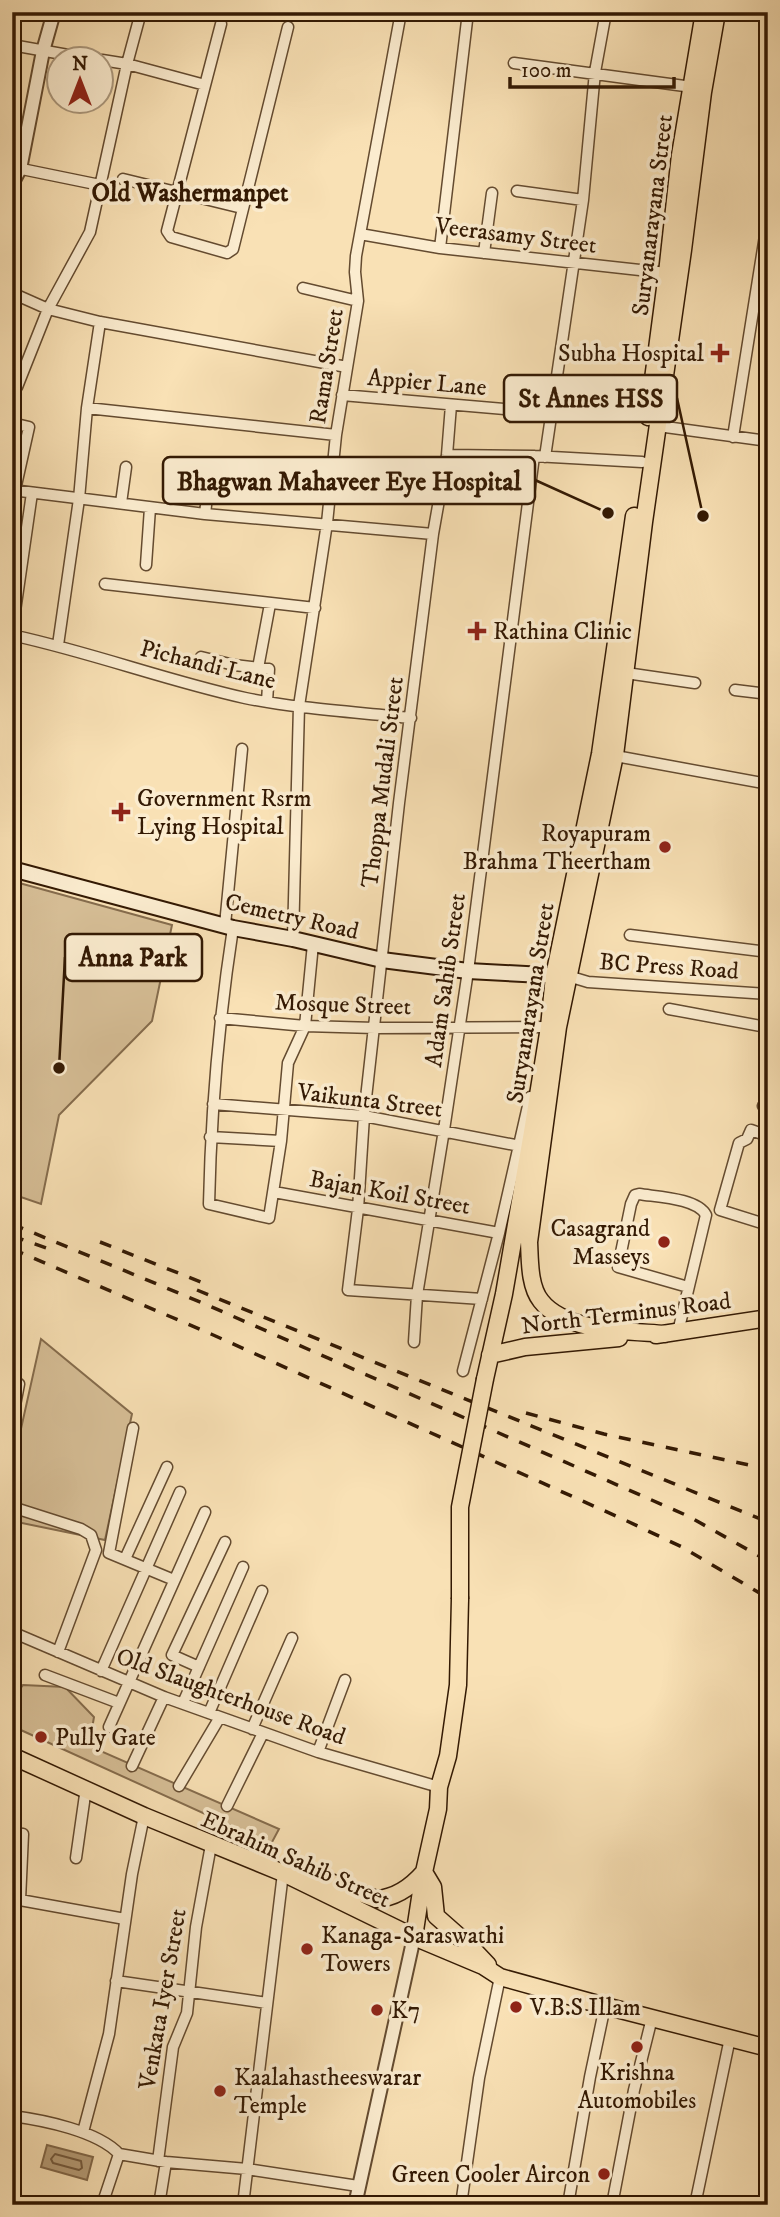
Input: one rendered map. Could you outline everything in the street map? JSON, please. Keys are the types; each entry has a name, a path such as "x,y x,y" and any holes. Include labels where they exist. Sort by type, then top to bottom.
{"main road":[{"name":"Suryanarayana Street","path":"608,754 680,156 704,12"},
{"name":"Suryanarayana Street","path":"414,1937 424,1872 438,1809 439,1787 448,1756 458,1685 460,1507 504,1294 549,1027 626,673 703,92 717,12"},
{"name":"Cemetry Road","path":"12,869 229,926 382,960 468,971 561,976"},
{"name":"Suryanarayana Street","path":"561,976 558,1027 529,1242 531,1274 539,1300 553,1313 575,1322 603,1329 671,1333"},
{"name":"North Terminus Road","path":"490,1355 525,1347 671,1333 768,1318"},
{"name":"Ebrahim Sahib Street","path":"12,1745 248,1851 376,1899 389,1898 413,1885 424,1872"},
{"name":"Ebrahim Sahib Street","path":"12,1756 211,1845 283,1873 414,1937 483,1966 500,1977 768,2048"},
{"path":"424,1872 433,1887 436,1916 500,1977"},
{"path":"371,1917 376,1899"}],"street":[{"path":"12,184 54,12"},
{"path":"14,386 48,309 90,232 141,12"},
{"name":"Rama Street","path":"293,939 299,706 327,523 336,435 358,301 355,272 360,234 401,12"},
{"path":"440,248 468,12"},
{"name":"Adam Sahib Street","path":"414,1342 416,1295 468,971 539,457 550,413 583,200 595,72 606,12"},
{"path":"221,24 167,231 168,234 227,253 233,249 288,27"},
{"path":"12,45 44,51"},
{"path":"116,62 205,85"},
{"path":"514,63 692,86"},
{"path":"16,168 100,185"},
{"path":"123,179 242,208"},
{"path":"517,191 583,200"},
{"path":"484,253 492,193"},
{"path":"733,437 768,217"},
{"name":"Veerasamy Street","path":"360,234 440,248 667,273"},
{"path":"303,288 358,301"},
{"path":"12,293 48,309 100,322 347,367"},
{"path":"58,645 100,322"},
{"name":"Appier Lane","path":"342,395 550,413"},
{"name":"Thoppa Mudali Street","path":"416,1295 348,1290 382,960 433,534 447,455 451,405"},
{"path":"87,408 336,435"},
{"path":"12,423 29,427 14,490 205,514 433,534"},
{"path":"658,426 768,442"},
{"path":"447,455 642,462"},
{"path":"121,503 126,467"},
{"path":"205,514 211,471"},
{"path":"13,617 32,493"},
{"path":"146,565 150,508"},
{"path":"105,584 315,608"},
{"path":"258,668 270,604"},
{"name":"Pichandi Lane","path":"13,617 16,636 58,645 204,688 267,702 411,718"},
{"path":"201,657 234,665 269,669 267,702"},
{"path":"626,673 695,683"},
{"path":"735,690 768,694"},
{"path":"242,749 210,1137 281,1141"},
{"path":"608,754 768,784"},
{"path":"630,935 768,952"},
{"name":"Bajan Koil Street","path":"210,1137 209,1204 269,1218 281,1141 288,1063 305,1026 313,944"},
{"name":"BC Press Road","path":"561,976 588,982 768,995"},
{"path":"669,1009 766,1027 768,1016"},
{"name":"Mosque Street","path":"220,1018 305,1026 375,1028 549,1027"},
{"path":"463,1371 532,1090 542,1069"},
{"name":"Vaikunta Street","path":"213,1104 364,1116 520,1146"},
{"path":"768,1136 751,1130 747,1139 739,1143 720,1210 768,1225"},
{"name":"Bajan Koil Street","path":"274,1192 499,1233"},
{"path":"671,1333 688,1287 706,1215 702,1208 691,1203 635,1195 618,1267 688,1287"},
{"path":"416,1295 482,1299"},
{"path":"12,1421 19,1384"},
{"path":"133,1428 109,1553 174,1580"},
{"path":"125,1559 167,1467"},
{"path":"101,1671 180,1492"},
{"path":"12,1507 91,1535 96,1550 58,1652"},
{"path":"109,1727 205,1512"},
{"path":"199,1667 172,1655 225,1542"},
{"path":"183,1703 243,1567"},
{"path":"209,1713 262,1591"},
{"name":"Old Slaughterhouse Road","path":"12,1632 164,1697 318,1752 439,1787"},
{"path":"252,1728 292,1638"},
{"path":"45,1675 119,1703"},
{"path":"318,1752 345,1681"},
{"path":"132,1766 164,1697"},
{"path":"179,1786 220,1717"},
{"path":"227,1806 263,1732"},
{"path":"76,1858 86,1788"},
{"path":"83,2132 109,2034 132,1874 144,1816"},
{"path":"12,1833 23,1834 17,1869 20,1900 125,1919"},
{"name":"Venkata Iyer Street","path":"159,2205 173,2047 187,2013 196,1927 211,1845"},
{"path":"243,2205 283,1873"},
{"path":"355,2205 414,1937"},
{"path":"461,2205 479,2078 500,1977"},
{"path":"116,1981 267,2003"},
{"path":"568,2205 605,2006"},
{"path":"612,2205 636,2082 652,2018"},
{"path":"695,2205 730,2038"},
{"path":"12,2116 83,2132 119,2154 162,2162 247,2169 358,2186"},
{"path":"102,2205 119,2154"},
{"path":"763,2205 768,2184"}],"shaded area":[{"path":"12,881 172,925 152,1021 59,1115 41,1204 12,1194"},
{"path":"41,1339 132,1414 105,1540 12,1521 12,1469"},
{"path":"23,1685 65,1687 94,1717 89,1746 279,1829 271,1844 12,1726 12,1700"}],"water":[{"path":"47,2145 93,2157 87,2180 41,2167"}],"railway":[{"path":"12,1224 205,1304 688,1516 768,1561"},
{"path":"12,1236 52,1250"},
{"path":"100,1242 211,1286"},
{"path":"12,1249 211,1334 627,1521 682,1547 768,1598"},
{"path":"197,1290 768,1522"},
{"path":"526,1413 604,1434 768,1469"}],"place":[{"name":"Subha Hospital","path":"720,353"},
{"name":"Bhagwan Mahaveer Eye Hospital","path":"608,513"},
{"name":"St Annes HSS","path":"703,516"},
{"name":"Rathina Clinic","path":"477,631"},
{"name":"Government Rsrm Lying Hospital","path":"121,812"},
{"name":"Royapuram Brahma Theertham","path":"665,847"},
{"name":"Anna Park","path":"59,1068"},
{"name":"Casagrand Masseys","path":"664,1242"},
{"name":"Pully Gate","path":"41,1737"},
{"name":"Kanaga-Saraswathi Towers","path":"307,1949"},
{"name":"V.B.S Illam","path":"516,2007"},
{"name":"K7","path":"377,2010"},
{"name":"Krishna Automobiles","path":"637,2047"},
{"name":"Kaalahastheeswarar Temple","path":"220,2091"},
{"name":"Green Cooler Aircon","path":"604,2174"}],"district":[{"name":"Old Washermanpet","path":"190,192"}]}
